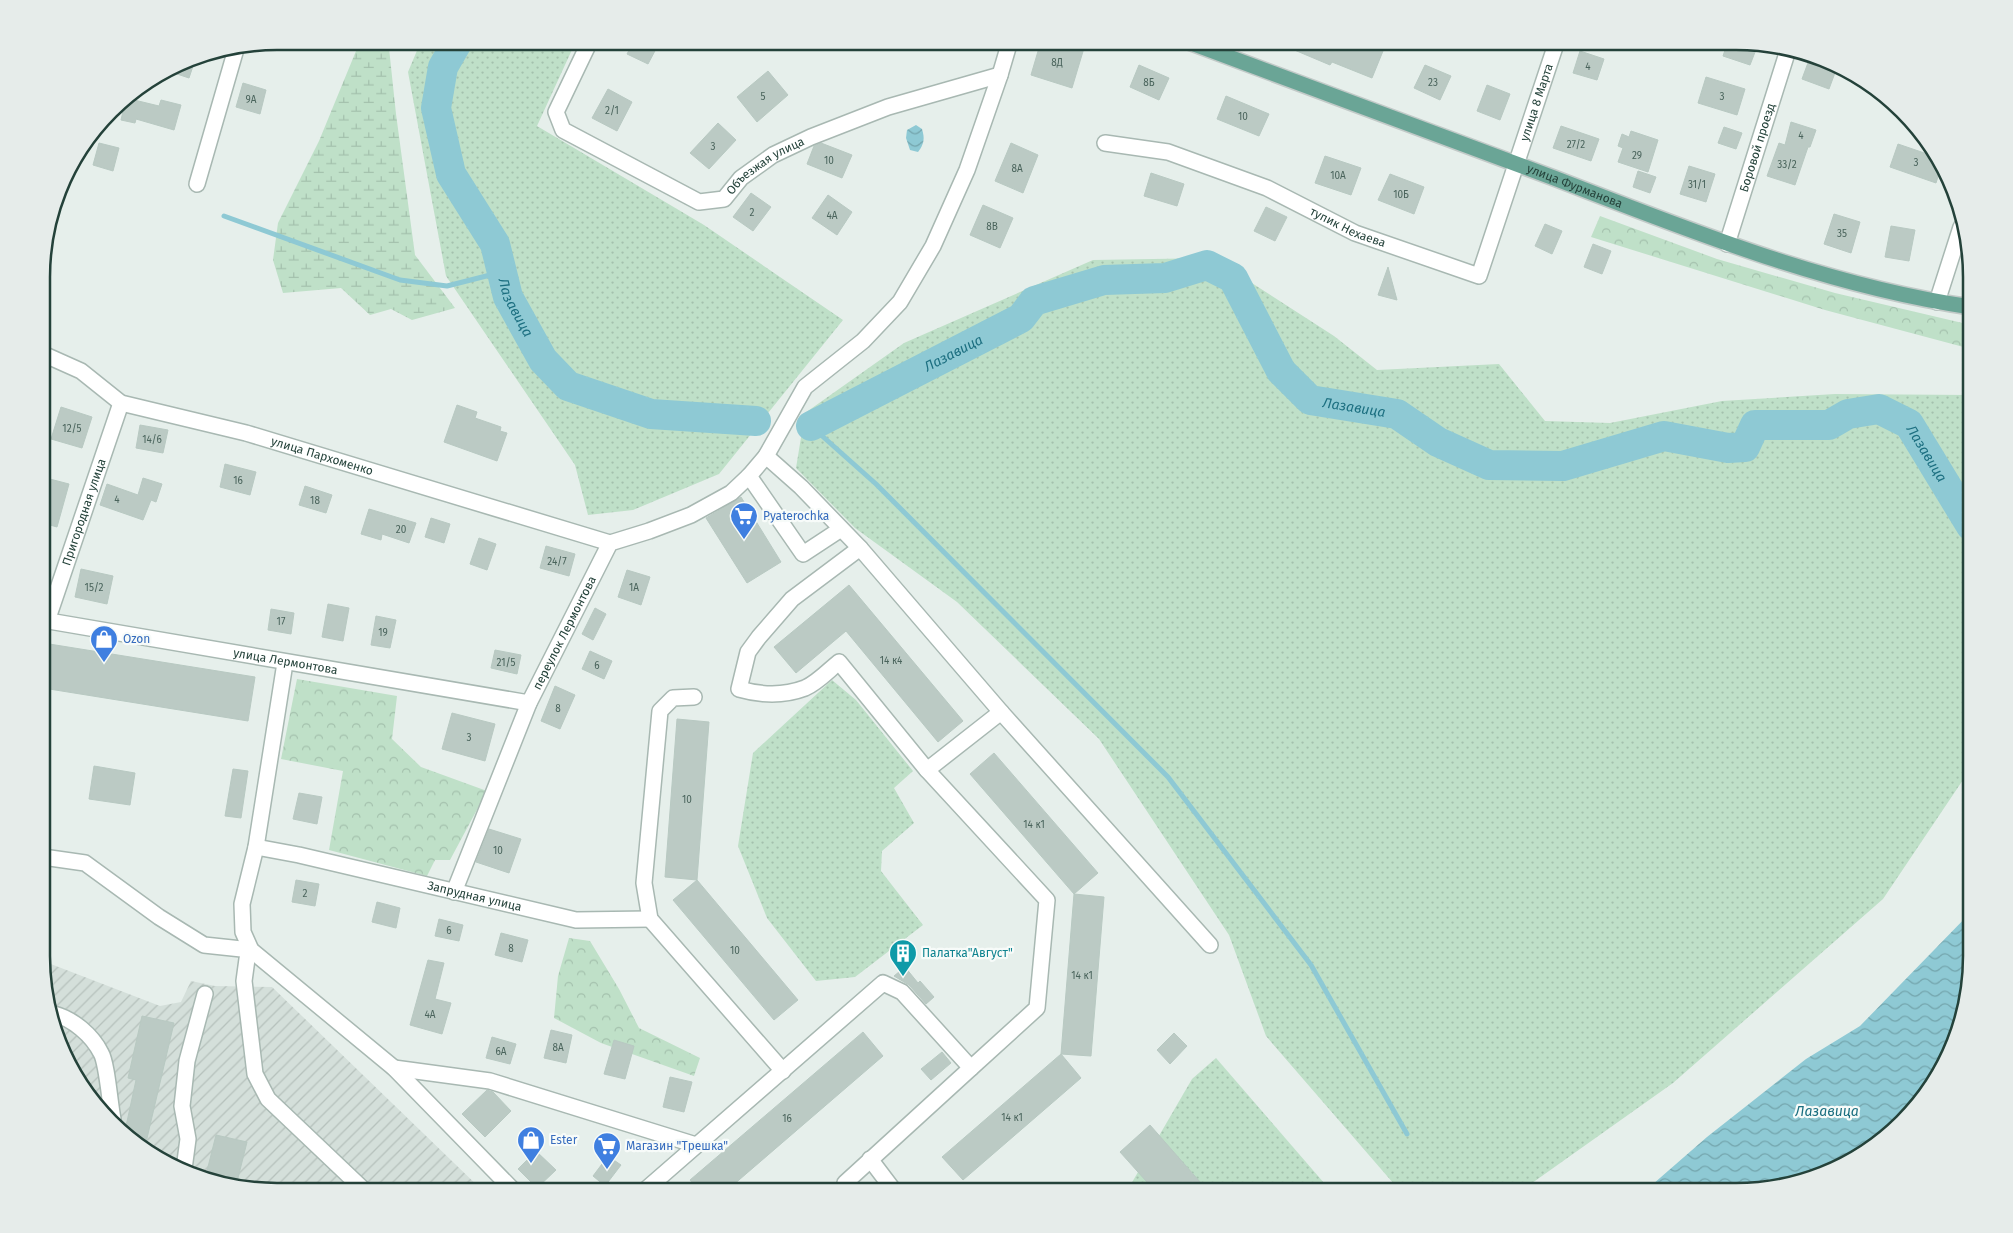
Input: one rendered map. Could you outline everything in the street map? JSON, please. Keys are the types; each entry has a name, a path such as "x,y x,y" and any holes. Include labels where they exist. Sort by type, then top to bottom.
{"main road":[{"name":"улица Фурманова","path":"1210,50 1727,244 1828,275 1937,302 1963,306"}],"street":[{"name":"Объезжая улица","path":"586,50 556,112 563,130 700,202 724,199 741,178 773,155 811,137 888,107 1000,75"},
{"path":"610,543 691,515 731,493 766,456 805,387 863,341 900,302 933,246 967,170 1007,50"},
{"name":"улица 8 Марта","path":"1517,164 1554,50"},
{"path":"197,184 235,54"},
{"name":"Боровой проезд","path":"1727,244 1786,56"},
{"name":"тупик Нехаева","path":"1105,143 1168,152 1267,188 1355,233 1479,276 1517,164"},
{"path":"1937,302 1959,233"},
{"name":"улица Пархоменко","path":"50,357 80,371 121,403 246,433 610,543"},
{"name":"Пригородная улица","path":"50,607 121,403"},
{"path":"766,456 800,487 860,548 1001,712 1210,945"},
{"path":"749,476 803,554 841,529"},
{"name":"переулок Лермонтова","path":"454,892 529,703 610,543"},
{"path":"844,1183 1037,1008 1047,900 927,770 839,662 806,688 787,693 756,694 739,689 748,652 770,624 792,599 860,548"},
{"name":"улица Лермонтова","path":"50,622 529,703"},
{"path":"285,663 256,847 242,904 243,932 251,950 394,1068 506,1183"},
{"path":"694,697 673,698 660,711 644,883 650,919 783,1071"},
{"path":"927,770 1001,712"},
{"name":"Запрудная улица","path":"256,847 576,920 650,919"},
{"path":"50,858 85,863 159,917 204,945 251,950"},
{"path":"251,950 247,959 244,981 255,1074 268,1099 357,1183"},
{"path":"653,1183 883,983 902,992 971,1068"},
{"path":"185,1164 188,1139 182,1106 188,1061 205,994"},
{"path":"58,1015 65,1017 83,1030 102,1053 112,1113"},
{"path":"394,1068 490,1081 696,1145"},
{"path":"870,1159 888,1183"}],"shaded area":[{"path":"50,964 160,1006 181,1002 191,981 215,986 272,987 475,1183 262,1183 232,1179 176,1160 151,1145 116,1117 80,1070 67,1043 54,1001"}],"green space":[{"path":"389,50 415,255 455,308 412,320 391,309 370,315 341,288 283,293 273,260 278,223 319,141 356,51"},
{"path":"417,50 572,50 537,126 704,225 843,320 719,474 633,510 588,515 575,465 446,276 408,72"},
{"path":"1600,216 1717,259 1835,293 1963,323 1963,347 1825,310 1591,237"},
{"path":"1213,258 1334,336 1377,370 1499,364 1545,421 1610,423 1722,401 1835,394 1963,395 1963,780 1883,899 1673,1083 1532,1183 1393,1183 1266,1036 1229,935 1099,739 957,602 855,528 796,468 805,413 904,343 1093,260"},
{"path":"297,679 397,696 392,739 421,767 487,791 450,860 435,860 427,876 329,850 343,771 281,759"},
{"path":"832,680 856,700 913,771 894,788 914,823 882,851 881,871 923,925 855,977 816,981 767,918 738,846 753,753"},
{"path":"569,938 590,941 619,989 639,1028 700,1058 694,1076 601,1043 554,1018 558,976"},
{"path":"1216,1058 1324,1183 1132,1183 1192,1079"}],"water":[{"path":"916,125 922,129 923,136 923,144 918,152 910,150 906,138 907,130"},
{"name":"Лазавица","path":"1963,920 1963,971 1959,1001 1946,1043 1925,1082 1907,1106 1886,1127 1862,1145 1837,1160 1781,1179 1751,1183 1654,1183 1707,1137 1806,1059 1860,1026"}],"building":[{"path":"629,50 655,50 648,64 627,54"},
{"path":"1038,50 1083,50 1072,88 1031,75"},
{"path":"1294,50 1383,51 1372,78 1332,62 1330,65"},
{"path":"1725,50 1756,51 1750,65 1723,56"},
{"path":"1580,51 1604,59 1597,80 1573,73"},
{"path":"1808,62 1835,72 1829,89 1802,79"},
{"path":"1139,65 1169,78 1159,100 1130,87"},
{"path":"1425,65 1451,76 1440,100 1414,88"},
{"path":"193,66 189,78 175,73"},
{"path":"768,71 788,95 757,122 737,97"},
{"path":"1706,77 1745,89 1737,115 1698,103"},
{"path":"243,83 266,90 260,114 236,107"},
{"path":"1487,85 1510,94 1500,120 1477,111"},
{"path":"608,89 632,102 617,131 592,118"},
{"path":"1226,96 1269,114 1259,136 1217,119"},
{"path":"135,100 159,106 161,100 181,105 174,130 136,119 135,123 121,120 123,109"},
{"path":"1791,122 1816,130 1795,185 1767,176 1779,143 1785,145"},
{"path":"718,123 736,140 709,169 690,153"},
{"path":"1561,126 1599,139 1591,161 1553,148"},
{"path":"1724,127 1742,133 1736,149 1718,143"},
{"path":"1631,131 1658,140 1648,172 1618,162 1623,148 1618,146 1622,134 1629,137"},
{"path":"99,143 119,148 113,171 93,165"},
{"path":"821,143 852,155 842,178 807,164 814,146"},
{"path":"1011,143 1038,155 1023,193 995,181"},
{"path":"1898,144 1927,154 1939,174 1936,183 1890,167"},
{"path":"1325,156 1361,168 1351,195 1315,183"},
{"path":"1689,166 1715,174 1706,202 1680,194"},
{"path":"1638,171 1656,177 1650,193 1633,187"},
{"path":"1151,173 1184,184 1177,206 1144,196"},
{"path":"1390,174 1424,187 1414,214 1378,200"},
{"path":"751,193 771,207 753,231 733,217"},
{"path":"828,195 852,212 837,235 812,218"},
{"path":"983,205 1013,218 1000,248 970,235"},
{"path":"1266,207 1287,217 1275,241 1254,231"},
{"path":"1834,214 1860,222 1851,253 1824,244"},
{"path":"1545,224 1562,231 1552,254 1535,246"},
{"path":"1891,226 1915,230 1909,261 1885,257"},
{"path":"1593,244 1611,251 1602,274 1584,267"},
{"path":"1388,267 1397,300 1378,295"},
{"path":"457,405 477,412 475,418 501,427 500,431 507,433 497,461 444,442"},
{"path":"61,407 92,417 82,448 51,439"},
{"path":"140,425 168,430 163,453 136,448"},
{"path":"225,464 256,472 250,495 220,487"},
{"path":"143,478 162,484 156,502 151,500 143,520 100,505 107,484 138,495"},
{"path":"50,479 69,484 57,527 50,525"},
{"path":"305,486 332,495 326,513 299,505"},
{"name":"Pyaterochka","path":"741,497 781,562 747,583 706,518"},
{"path":"369,509 416,523 409,543 382,534 381,540 361,534"},
{"path":"431,518 450,524 444,543 425,537"},
{"path":"479,538 496,544 487,570 470,564"},
{"path":"546,546 575,554 569,576 540,568"},
{"path":"81,569 113,576 107,604 75,597"},
{"path":"627,570 650,577 641,605 618,597"},
{"path":"849,585 963,721 938,742 846,631 796,673 774,647"},
{"path":"328,604 349,608 343,641 322,637"},
{"path":"595,608 606,614 593,640 582,634"},
{"path":"271,609 294,613 291,634 268,630"},
{"path":"376,616 396,620 390,648 371,645"},
{"path":"50,644 255,677 248,721 50,689"},
{"path":"495,650 521,655 517,674 491,668"},
{"path":"590,651 612,661 604,679 582,669"},
{"path":"555,686 575,695 560,729 541,721"},
{"path":"452,713 495,724 485,761 442,749"},
{"path":"677,719 709,722 697,880 665,877"},
{"path":"994,753 1098,873 1074,894 970,774"},
{"path":"94,766 135,773 130,805 89,799"},
{"path":"233,769 248,771 241,818 225,816"},
{"path":"299,793 322,797 317,824 293,819"},
{"path":"489,829 521,839 509,873 476,862"},
{"path":"296,880 319,884 315,906 292,902"},
{"path":"697,880 798,1000 774,1020 673,900"},
{"path":"1074,894 1104,897 1091,1056 1061,1054"},
{"path":"377,902 400,908 396,928 372,922"},
{"path":"439,919 463,925 459,941 435,936"},
{"path":"501,933 528,940 522,962 495,955"},
{"path":"428,960 444,963 435,999 451,1003 442,1034 410,1025"},
{"path":"905,967 918,983 920,981 934,997 926,1004 909,985 894,976"},
{"path":"142,1016 174,1023 146,1141 126,1126 136,1080 128,1078"},
{"path":"551,1030 572,1035 566,1063 544,1058"},
{"path":"863,1032 883,1056 735,1183 692,1183 690,1180"},
{"path":"1174,1033 1187,1046 1170,1064 1157,1050"},
{"path":"492,1037 516,1044 510,1064 486,1058"},
{"path":"614,1040 634,1046 625,1079 604,1074"},
{"path":"942,1052 951,1063 931,1080 921,1069"},
{"path":"1061,1054 1081,1078 963,1180 942,1157"},
{"path":"670,1077 692,1082 684,1112 663,1107"},
{"path":"487,1090 493,1092 511,1111 485,1137 462,1114"},
{"path":"1150,1125 1201,1183 1148,1183 1120,1152"},
{"path":"216,1135 247,1142 238,1180 207,1172"},
{"path":"536,1151 556,1170 542,1183 532,1183 518,1169"},
{"name":"Магазин \"Трешка\"","path":"608,1156 621,1165 607,1183 601,1183 593,1176"}],"waterway":[{"name":"Лазавица","path":"453,50 443,67 436,108 451,174 495,244 508,297 543,360 568,386 651,414 756,421"},
{"path":"224,216 400,280 447,286 502,272"},
{"name":"Лазавица","path":"811,426 1021,318 1034,301 1104,280 1165,278 1207,265 1233,278 1281,371 1310,400 1397,414 1438,442 1489,465 1563,466 1664,436 1728,448 1745,447 1755,425 1829,425 1848,414 1879,409 1909,424 1963,513"},
{"path":"811,426 876,484 1168,777 1311,965 1407,1134"}],"place":[{"name":"Pyaterochka","path":"744,540"},
{"name":"Ozon","path":"104,663"},
{"name":"Палатка\"Август\"","path":"903,977"},
{"name":"Ester","path":"531,1164"},
{"name":"Магазин \"Трешка\"","path":"607,1170"}]}
